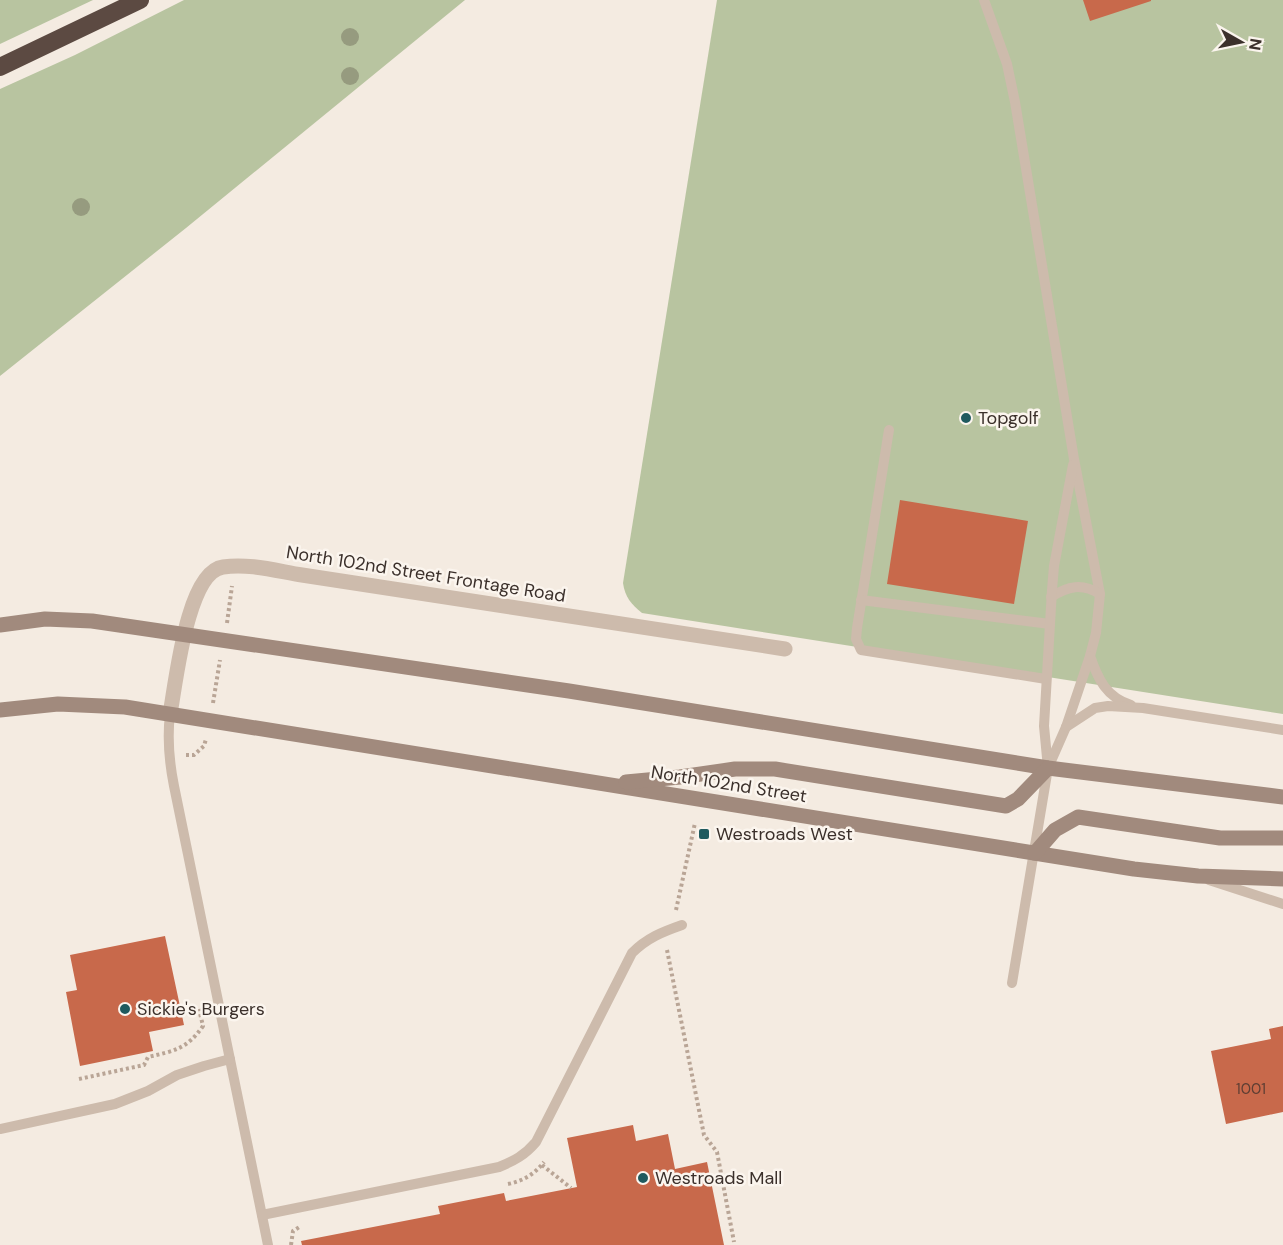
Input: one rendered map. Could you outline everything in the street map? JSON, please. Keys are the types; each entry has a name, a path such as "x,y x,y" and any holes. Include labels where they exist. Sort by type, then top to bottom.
{"highway":[{"path":"0,67 140,0"}],"main road":[{"path":"0,625 19,621 56,619 119,625 569,691 1048,768 1283,797"},
{"name":"North 102nd Street","path":"0,710 43,704 124,707 1134,868 1198,876 1283,879"},
{"path":"601,784 680,777 735,768 775,769 1006,806 1018,799 1048,768"},
{"path":"1035,852 1056,830 1078,817 1220,838 1283,838"}],"street":[{"name":"North 102nd Street Frontage Road","path":"170,714 193,603 201,585 210,573 222,567 245,567 785,650"}],"lane":[{"path":"984,0 1009,74 1074,459 1100,594 1098,624 1090,656 1066,727 1048,768"},
{"path":"889,430 856,639 861,650 1046,678"},
{"path":"1012,982 1048,768 1044,726 1051,597 1054,566 1074,459"},
{"path":"1051,597 1072,586 1091,588 1100,594"},
{"path":"861,600 1050,624"},
{"path":"1090,656 1097,674 1111,695 1122,702 1143,708"},
{"path":"1066,727 1095,708 1108,706 1143,708 1283,730"},
{"path":"170,714 168,754 268,1245"},
{"path":"1198,876 1283,904"},
{"path":"262,1215 499,1167 526,1153 536,1142 632,952 644,942 676,927"},
{"path":"0,1129 115,1104 177,1076 230,1059"}],"path":[{"path":"228,616 233,582"},
{"path":"214,698 219,670"},
{"path":"695,823 676,927 667,952 704,1135 717,1152 734,1242"},
{"path":"79,1079 144,1065 148,1058 177,1050 194,1039 203,1026 198,1003"},
{"path":"542,1165 571,1188"}],"green space":[{"path":"0,0 93,0 0,44"},
{"path":"184,0 465,0 186,228 0,376 0,89 75,55"},
{"name":"Topgolf","path":"717,0 1283,0 1283,714 642,613 632,603 625,592 623,583"}],"building":[{"path":"1083,0 1151,0 1151,1 1090,21"},
{"path":"900,500 1028,521 1014,604 887,584"},
{"name":"Sickie's Burgers","path":"165,936 184,1025 149,1032 153,1051 80,1066 66,992 77,990 70,955"},
{"path":"1283,1026 1283,1112 1226,1124 1211,1051 1271,1039 1269,1029"},
{"name":"Westroads Mall","path":"633,1125 636,1141 668,1134 675,1169 707,1162 724,1245 302,1245 301,1241 440,1214 438,1206 504,1193 506,1201 577,1187 567,1138"}],"place":[{"name":"Topgolf","path":"966,418"},
{"name":"Westroads West","path":"704,834"},
{"name":"Sickie's Burgers","path":"125,1009"},
{"name":"Westroads Mall","path":"643,1178"}]}
